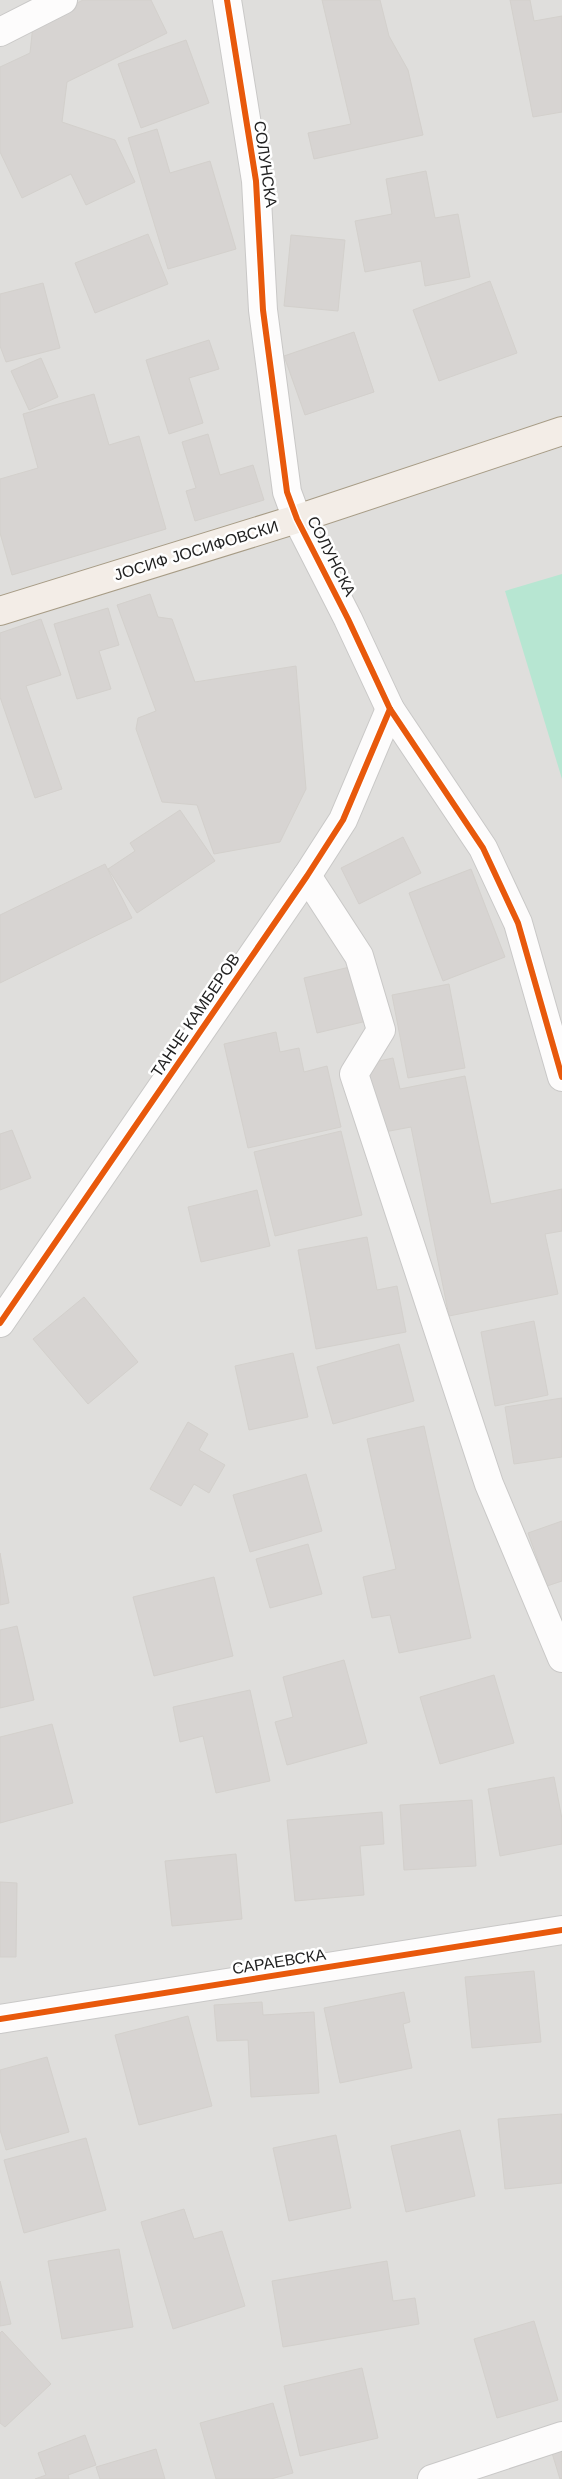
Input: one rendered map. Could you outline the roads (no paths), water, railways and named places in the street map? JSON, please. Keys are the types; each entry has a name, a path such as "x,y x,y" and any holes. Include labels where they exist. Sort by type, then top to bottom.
{"main road":[{"name":"ЈОСИФ ЈОСИФОВСКИ","path":"0,611 297,519 562,430"}],"street":[{"path":"0,32 63,0"},
{"name":"СОЛУНСКА","path":"227,0 256,181 264,310 287,492 297,519 348,619 390,709 483,848 518,923 562,1077"},
{"name":"ТАНЧЕ КАМБЕРОВ","path":"0,1323 307,876 343,820 390,709"},
{"path":"307,876 359,956 381,1030 354,1074 489,1484 562,1658"},
{"name":"САРАЕВСКА","path":"0,2019 562,1930"},
{"path":"432,2479 562,2436"}]}
